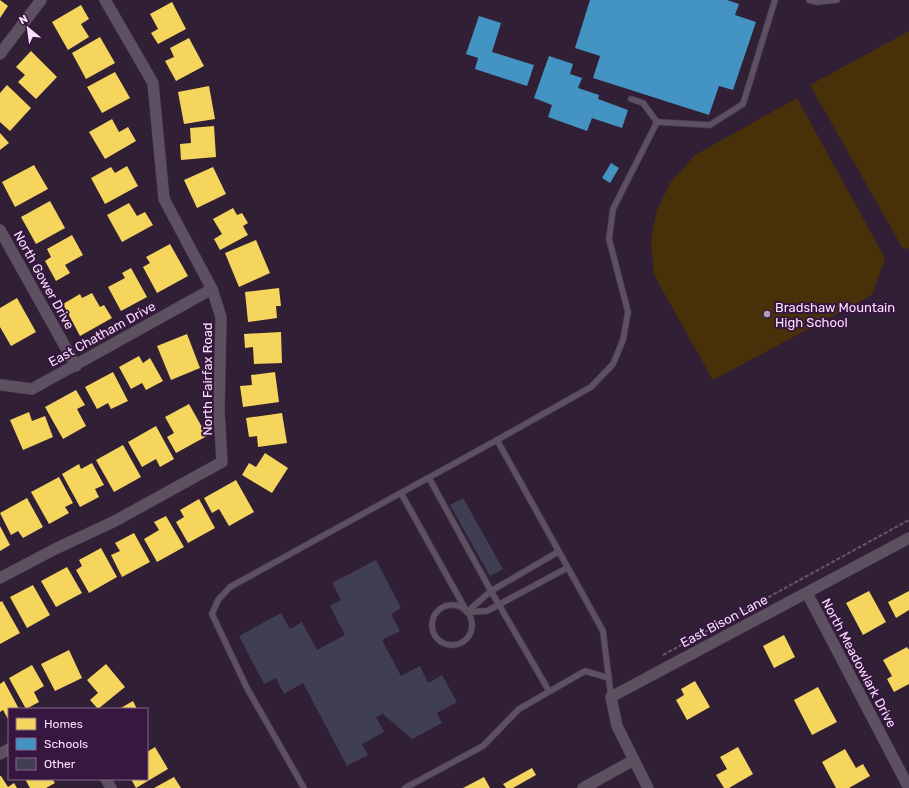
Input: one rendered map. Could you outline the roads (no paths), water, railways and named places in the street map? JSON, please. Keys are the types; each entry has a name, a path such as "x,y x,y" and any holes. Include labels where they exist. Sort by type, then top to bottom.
{"street":[{"path":"0,54 41,0"},
{"name":"North Fairfax Road","path":"0,578 55,548 115,521 222,462 220,410 222,317 212,289 164,199 153,83 105,0"},
{"name":"North Gower Drive","path":"0,230 76,366"},
{"name":"East Chatham Drive","path":"2,385 32,389 76,366 212,289"},
{"name":"East Bison Lane","path":"611,698 909,538"},
{"name":"North Meadowlark Drive","path":"806,593 909,788"},
{"path":"611,698 617,726 648,788"},
{"path":"582,788 634,760"}],"lane":[{"path":"657,122 710,125 743,104 775,0"},
{"path":"809,0 817,2 837,0"},
{"path":"631,99 643,103 657,122"},
{"path":"304,788 247,688 212,614 218,600 230,587 591,388 613,364 623,340 628,312 609,239 613,209 657,122"},
{"path":"497,440 602,631 611,698"},
{"path":"428,478 549,691"},
{"path":"402,493 466,612 472,623 469,636 464,640 453,645 440,642 436,637 432,625 433,618 442,608 455,606 466,612 487,612 567,568"},
{"path":"466,612 491,591 558,552"},
{"path":"406,788 483,746 519,709 585,671 608,678"}],"place":[{"name":"Bradshaw Mountain High School","path":"767,314"}]}
